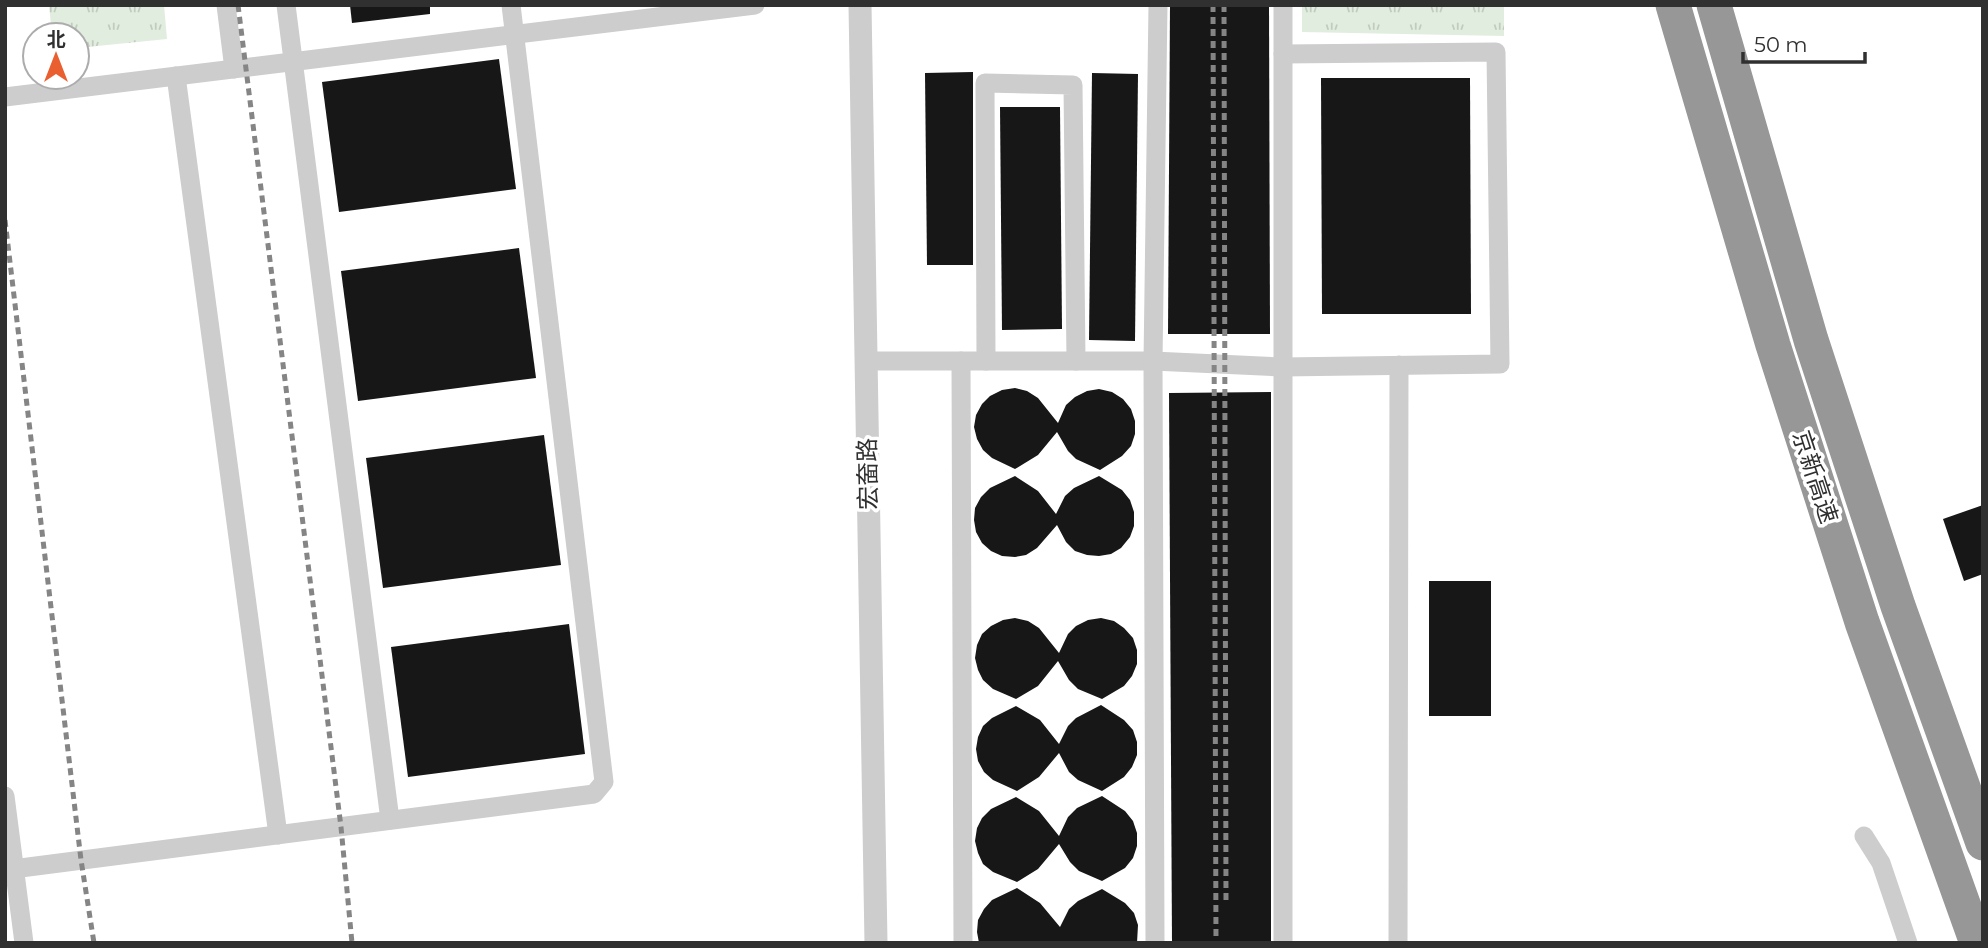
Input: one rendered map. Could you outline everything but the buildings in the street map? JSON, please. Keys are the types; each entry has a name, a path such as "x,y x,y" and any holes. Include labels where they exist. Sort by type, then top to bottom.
{"highway":[{"name":"京新高速","path":"1673,5 1773,345 1836,543 1977,943"},
{"name":"京新高速","path":"1714,5 1811,340 1898,607 1983,843"}],"street":[{"path":"226,5 234,69"},
{"path":"286,5 390,820"},
{"path":"10,870 594,794 604,782 511,5"},
{"path":"5,97 755,5"},
{"name":"宏奤路","path":"860,5 876,943"},
{"path":"1155,943 1153,361 1158,5"},
{"path":"1283,5 1283,943"},
{"path":"866,361 1153,361 1282,367 1500,364 1496,52 1283,54"},
{"path":"177,76 278,835"},
{"path":"986,361 985,83 1073,85 1076,361"},
{"path":"961,361 963,943"},
{"path":"1398,943 1399,365"},
{"path":"5,796 10,870 24,943"},
{"path":"1864,836 1881,863 1908,943"}],"green space":[{"path":"49,5 164,5 167,39 91,47 91,21 51,21"},
{"path":"1302,5 1504,5 1504,36 1302,32"}],"railway":[{"path":"238,5 341,827 352,943"},
{"path":"1213,5 1216,943"},
{"path":"1224,5 1226,904"},
{"path":"5,220 81,860 94,943"}]}
